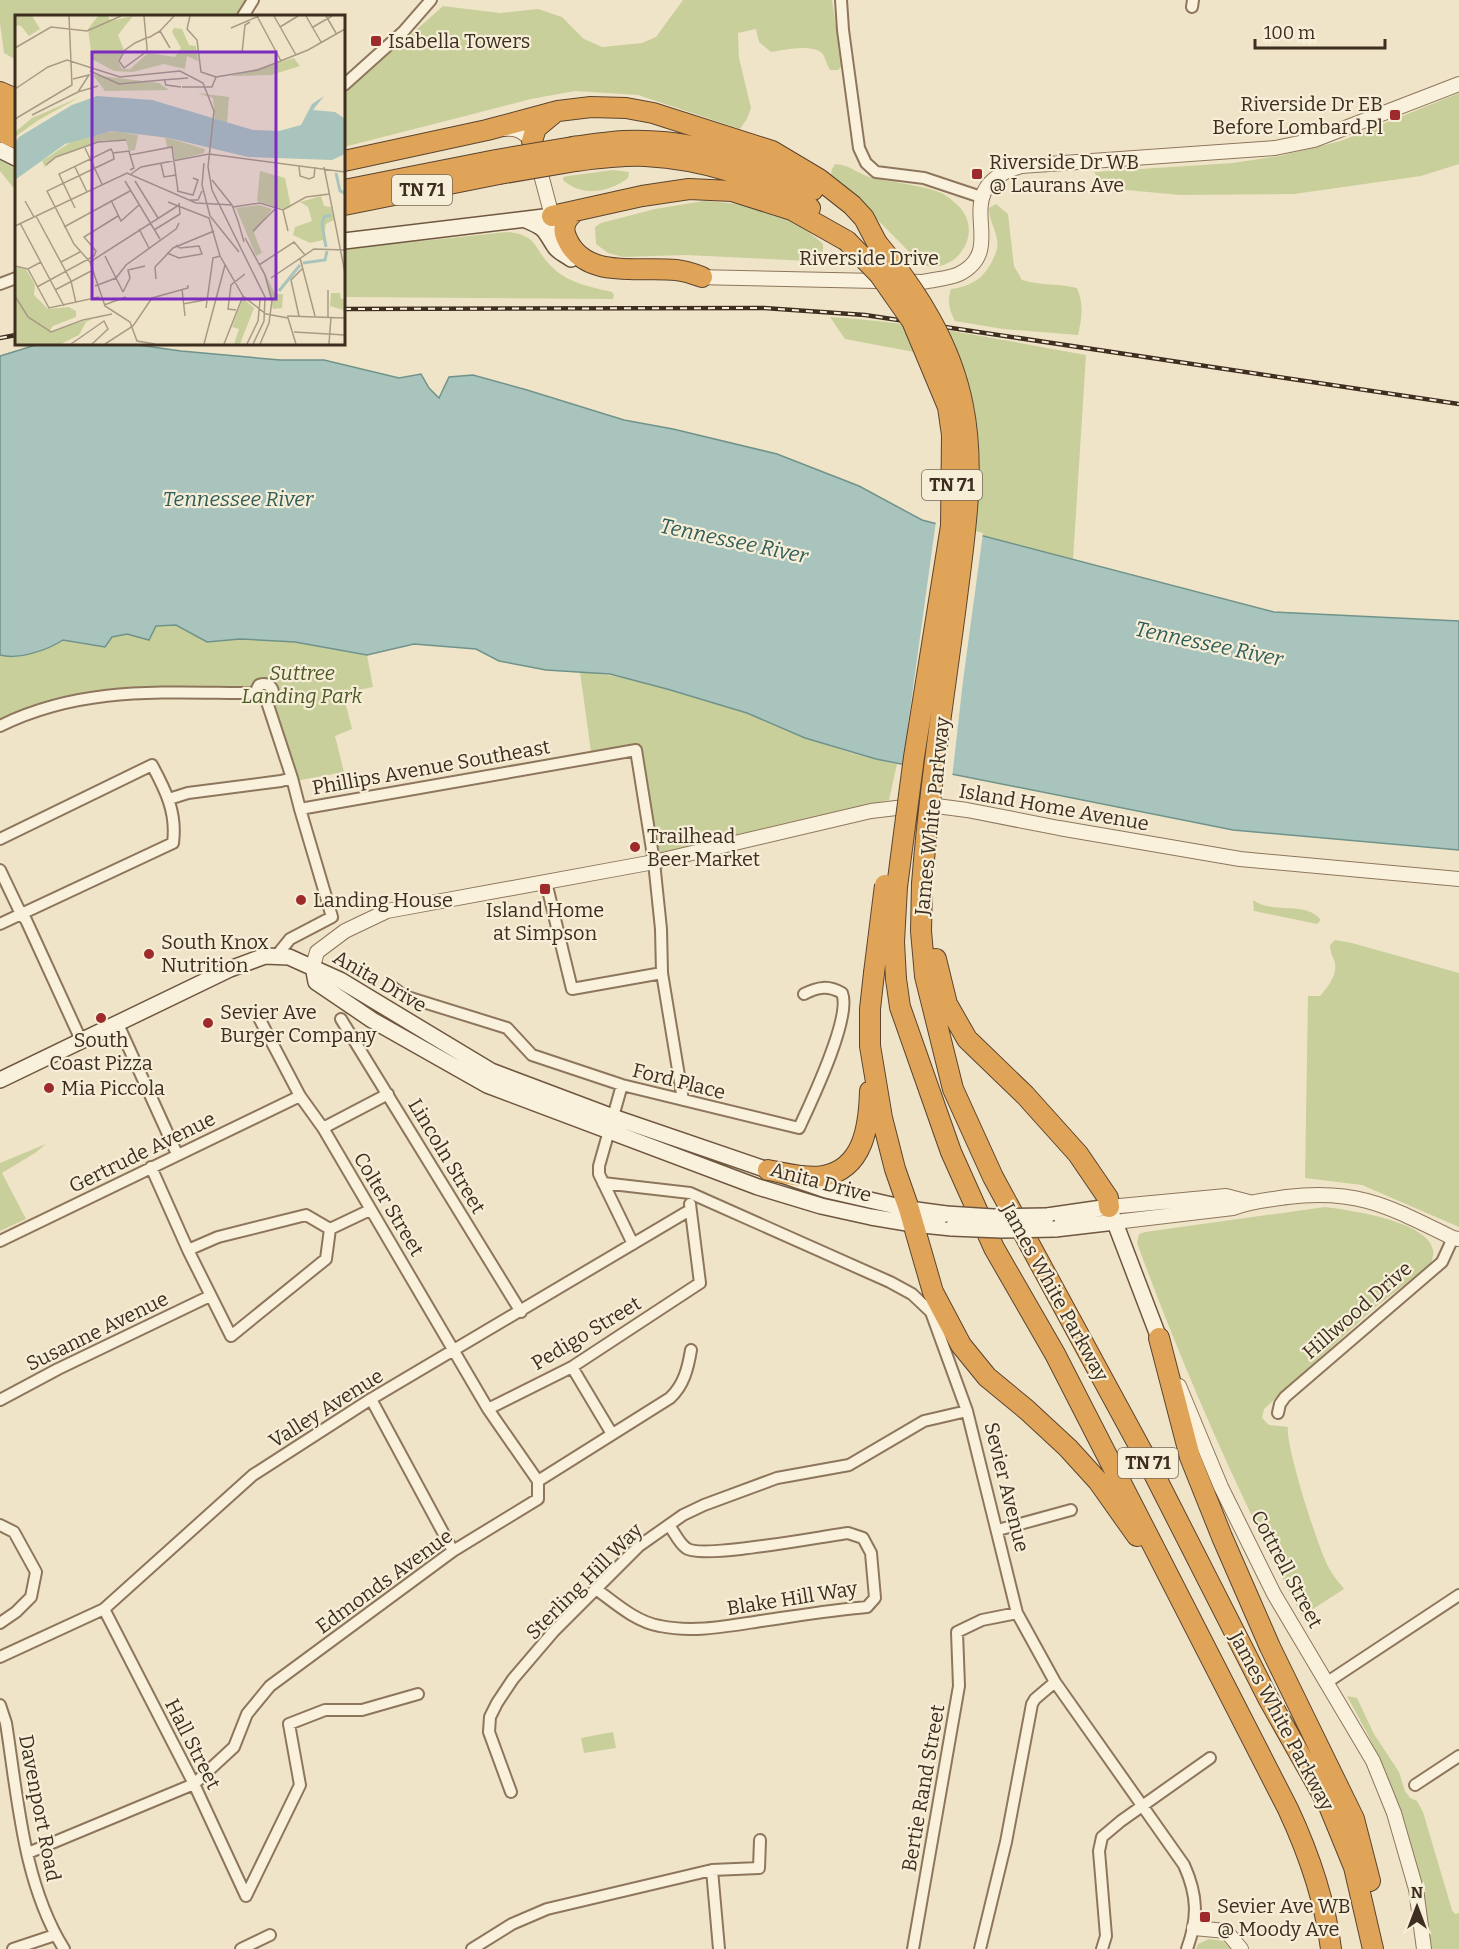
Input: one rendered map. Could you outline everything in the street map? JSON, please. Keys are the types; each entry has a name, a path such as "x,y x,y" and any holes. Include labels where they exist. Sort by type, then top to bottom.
{"highway":[{"path":"0,92 15,99"},
{"path":"345,161 487,130 558,111 608,107 653,112 772,151 819,180 852,205 864,218 877,243"},
{"path":"532,141 536,128 558,111"},
{"path":"0,113 15,120"},
{"path":"0,131 15,138"},
{"name":"James White Parkway","path":"345,190 574,154 624,141 699,147 732,156 786,176 815,191 846,214 877,243 926,309 951,362 963,406 969,464 965,532 922,884 931,909 932,975 953,1089 993,1177 1037,1262 1080,1334 1268,1698 1329,1806 1354,1867 1375,1949"},
{"path":"345,167 394,150"},
{"name":"James White Parkway","path":"574,154 645,156 704,164 748,177 790,195 821,215 879,274 912,321 948,407 952,435 951,526 914,757 897,887 894,942 900,1007 951,1152 994,1248 1054,1354 1301,1837 1314,1872 1331,1949"},
{"name":"James White Parkway","path":"345,205 471,180 498,167"},
{"path":"345,216 471,180"},
{"path":"552,216 642,196 689,189 732,191 792,210 847,241"},
{"path":"575,211 567,220 565,234 573,249 587,261 616,268 676,270 702,277"},
{"path":"768,1170 822,1176 842,1170 856,1156 866,1133 869,1111 870,1010 887,868 901,802 914,757"},
{"path":"932,975 967,1039 1025,1095 1078,1154 1108,1198 1112,1214"},
{"path":"870,1046 882,1118 895,1168 933,1292 961,1345 987,1377 1052,1433 1098,1481 1176,1591"},
{"path":"1160,1338 1191,1457 1222,1537 1270,1647 1354,1819 1368,1869 1377,1930 1375,1949"}],"main road":[{"path":"0,150 15,158"},
{"path":"345,241 552,216"},
{"path":"526,220 543,229 550,236 556,249 571,259"},
{"path":"0,1080 250,960 277,955 313,966"},
{"name":"Anita Drive","path":"313,966 316,982 372,1020 487,1085 611,1125 768,1170 911,1217"},
{"name":"Anita Drive","path":"611,1125 758,1187 821,1206 949,1221 1001,1230 1112,1214"},
{"name":"Cottrell Street","path":"1112,1214 1160,1338"}],"street":[{"path":"244,15 253,0"},
{"path":"345,84 403,32 431,0"},
{"path":"841,0 859,148 866,163 876,172 924,178 981,197 990,181 1005,171 1021,166 1275,148 1314,140 1459,84"},
{"path":"487,130 514,128 524,132 532,141 559,241 571,259"},
{"name":"Riverside Drive","path":"571,259 585,268 603,274 923,282 953,276 967,269 979,253 982,236 981,197"},
{"path":"0,284 15,278"},
{"path":"255,693 259,685 270,686 273,696 267,702"},
{"path":"0,726 48,706 96,696 140,693 255,693"},
{"path":"255,693 260,701 267,702"},
{"path":"267,702 291,778"},
{"name":"Phillips Avenue Southeast","path":"170,799 188,793 291,778 300,809 636,750 654,862"},
{"path":"0,839 152,765 170,799 175,827 173,843 0,924"},
{"name":"Island Home Avenue","path":"313,966 317,952 355,926 387,911 654,862 871,811 929,805 1240,859 1459,879"},
{"path":"277,955 290,939 332,917 300,809"},
{"path":"654,862 661,929 662,973 683,1100"},
{"path":"0,870 26,920 81,1040"},
{"path":"546,882 572,989 662,973"},
{"name":"Ford Place","path":"390,985 404,996 507,1028 532,1055 622,1085 799,1128 822,1078 844,1008 842,993 835,989 816,987 804,993"},
{"name":"Colter Street","path":"259,1018 300,1096 323,1128 488,1409 538,1480"},
{"name":"Lincoln Street","path":"341,1019 521,1312"},
{"path":"117,1022 177,1154"},
{"path":"622,1085 599,1166 603,1183 633,1244"},
{"path":"323,1128 388,1094"},
{"name":"Gertrude Avenue","path":"0,1240 300,1096"},
{"path":"151,1167 188,1250 231,1336 326,1259 330,1229"},
{"name":"Sevier Avenue","path":"603,1183 690,1193 912,1293 931,1312 967,1411 1017,1613 1055,1682 1184,1865 1195,1901 1194,1928 1187,1949"},
{"path":"690,1193 690,1210"},
{"name":"Anita Drive","path":"1112,1214 1226,1196 1249,1202 1329,1194 1352,1196 1394,1210 1456,1238"},
{"path":"330,1229 370,1210"},
{"name":"Valley Avenue","path":"0,1657 104,1609 253,1475 371,1399 690,1210"},
{"name":"Pedigo Street","path":"488,1409 572,1367 700,1283 690,1210"},
{"path":"188,1250 218,1237 306,1215 330,1229"},
{"name":"Hillwood Drive","path":"1278,1413 1285,1397 1442,1262 1456,1238"},
{"name":"Susanne Avenue","path":"0,1400 57,1369 210,1296"},
{"name":"Cottrell Street","path":"1160,1338 1221,1487 1274,1594 1373,1761 1394,1813 1416,1889 1424,1949"},
{"path":"538,1480 670,1398 679,1390 692,1350"},
{"path":"572,1367 612,1434"},
{"path":"371,1399 453,1551"},
{"name":"Sterling Hill Way","path":"511,1792 489,1732 490,1718 497,1703 513,1679 554,1631 639,1546 683,1515 704,1505 777,1478 849,1465 924,1421 967,1411"},
{"name":"Edmonds Avenue","path":"194,1785 234,1747 247,1714 270,1686 453,1551 538,1499 538,1480"},
{"path":"998,1530 1071,1510"},
{"path":"0,1525 14,1532 36,1572 31,1597 16,1612 0,1623"},
{"name":"Blake Hill Way","path":"596,1589 629,1613 658,1626 688,1628 719,1628 867,1607 875,1598 871,1553 863,1538 848,1533 717,1552 694,1551 686,1548 669,1525"},
{"path":"1326,1683 1459,1595"},
{"name":"Hall Street","path":"104,1609 194,1785 246,1896 300,1785 289,1724 326,1710 362,1710 418,1694"},
{"name":"Bertie Rand Street","path":"913,1949 959,1686 957,1632 982,1620 1017,1613"},
{"path":"980,1949 1006,1842 1032,1704 1055,1682"},
{"name":"Davenport Road","path":"0,1706 28,1853 39,1894 64,1949"},
{"path":"1415,1785 1459,1756"},
{"path":"1102,1949 1106,1936 1100,1845 1102,1837 1141,1805 1210,1758"},
{"path":"28,1853 194,1785"},
{"path":"472,1949 512,1924 547,1909 712,1870 759,1868 760,1840"},
{"path":"712,1870 718,1949"},
{"path":"1194,1928 1226,1931 1240,1949"},
{"path":"13,1949 56,1935"},
{"path":"241,1949 270,1935"}],"green space":[{"path":"0,0 245,0 236,15 15,15 15,59 4,53"},
{"path":"683,0 832,0 842,66 838,70 830,70 824,56 814,49 799,48 771,52 759,42 756,29 738,33 739,58 751,108 740,129 638,95 575,91 531,99 345,147 345,93 443,6 500,13 538,9 562,17 584,39 602,47 642,43 656,37"},
{"path":"1459,93 1459,164 1421,176 1294,194 1180,195 1105,188 1094,172 1233,163 1279,156 1341,141"},
{"path":"0,159 15,166 15,190 0,171"},
{"path":"835,164 848,167 869,177 930,189 947,197 962,210 968,221 969,232 961,252 953,260 943,265 933,267 921,264 869,211 830,179"},
{"path":"613,170 629,172 628,178 604,190 578,189 563,180 563,177"},
{"path":"704,201 753,207 796,224 823,244 820,260 685,255 623,257 608,253 596,244 595,227 601,223 655,209"},
{"path":"996,204 1008,214 1014,266 1022,280 1077,288 1082,311 1078,335 1003,329 955,321 949,306 951,289 965,286 982,276 996,253 997,239 989,208"},
{"path":"507,232 525,236 552,267 565,277 580,284 612,292 614,295 613,299 345,297 345,249"},
{"path":"830,317 927,327 1086,355 1073,560 974,534 978,465 974,405 957,360 845,339"},
{"name":"Suttree Landing Park","path":"176,625 207,642 240,639 295,642 367,655 373,687 343,693 352,729 335,736 344,772 301,780 292,778 263,702 256,696 96,696 0,726 0,655 15,656 32,653 63,640 105,647 111,637 127,634 148,640 156,626"},
{"path":"580,672 643,682 684,693 745,712 827,745 897,764 889,800 658,854 643,755 639,746 621,746 591,752"},
{"path":"1253,900 1270,907 1306,911 1321,920 1317,924 1254,911"},
{"path":"1335,940 1459,973 1459,1227 1362,1185 1305,1178 1308,996 1320,996 1332,980 1335,965 1330,945"},
{"path":"46,1144 2,1173 26,1219 0,1231 0,1163"},
{"path":"1325,1207 1368,1214 1403,1224 1428,1240 1433,1253 1431,1264 1373,1309 1264,1409 1262,1418 1269,1425 1288,1427 1288,1437 1297,1474 1317,1539 1330,1569 1344,1589 1302,1616 1256,1525 1214,1432 1174,1339 1137,1243 1139,1234 1145,1232"},
{"path":"1347,1696 1357,1698 1374,1734 1399,1772 1405,1791 1410,1798 1417,1801 1423,1812 1452,1910 1455,1914 1459,1913 1459,1949 1431,1949 1422,1895 1385,1773"},
{"path":"613,1732 616,1748 584,1753 581,1738"},
{"path":"1209,1939 1223,1941 1231,1949 1196,1949 1198,1944"}],"water":[{"name":"Tennessee River","path":"36,345 138,345 280,360 324,360 399,378 421,374 429,388 439,398 449,377 473,375 624,420 673,429 777,454 859,486 922,520 1274,612 1459,621 1459,850 1233,830 876,759 805,738 747,713 667,689 610,674 546,670 499,661 476,649 414,644 367,655 295,642 240,639 207,642 176,625 156,626 149,640 127,634 112,637 105,647 63,640 33,653 15,656 0,655 0,356"}],"pier":[{"path":"936,521 983,533 952,778 902,768"}],"railway":[{"path":"345,309 764,308 865,315 1459,404"},
{"path":"0,338 15,335"}],"place":[{"name":"Isabella Towers","path":"376,41"},
{"name":"Riverside Dr EB Before Lombard Pl","path":"1395,115"},
{"name":"Riverside Dr WB @ Laurans Ave","path":"977,174"},
{"name":"Trailhead Beer Market","path":"635,847"},
{"name":"Island Home at Simpson","path":"545,889"},
{"name":"Landing House","path":"301,900"},
{"name":"South Knox Nutrition","path":"149,954"},
{"name":"South Coast Pizza","path":"101,1018"},
{"name":"Sevier Ave Burger Company","path":"208,1023"},
{"name":"Mia Piccola","path":"49,1088"},
{"name":"Sevier Ave WB @ Moody Ave","path":"1205,1917"}]}
